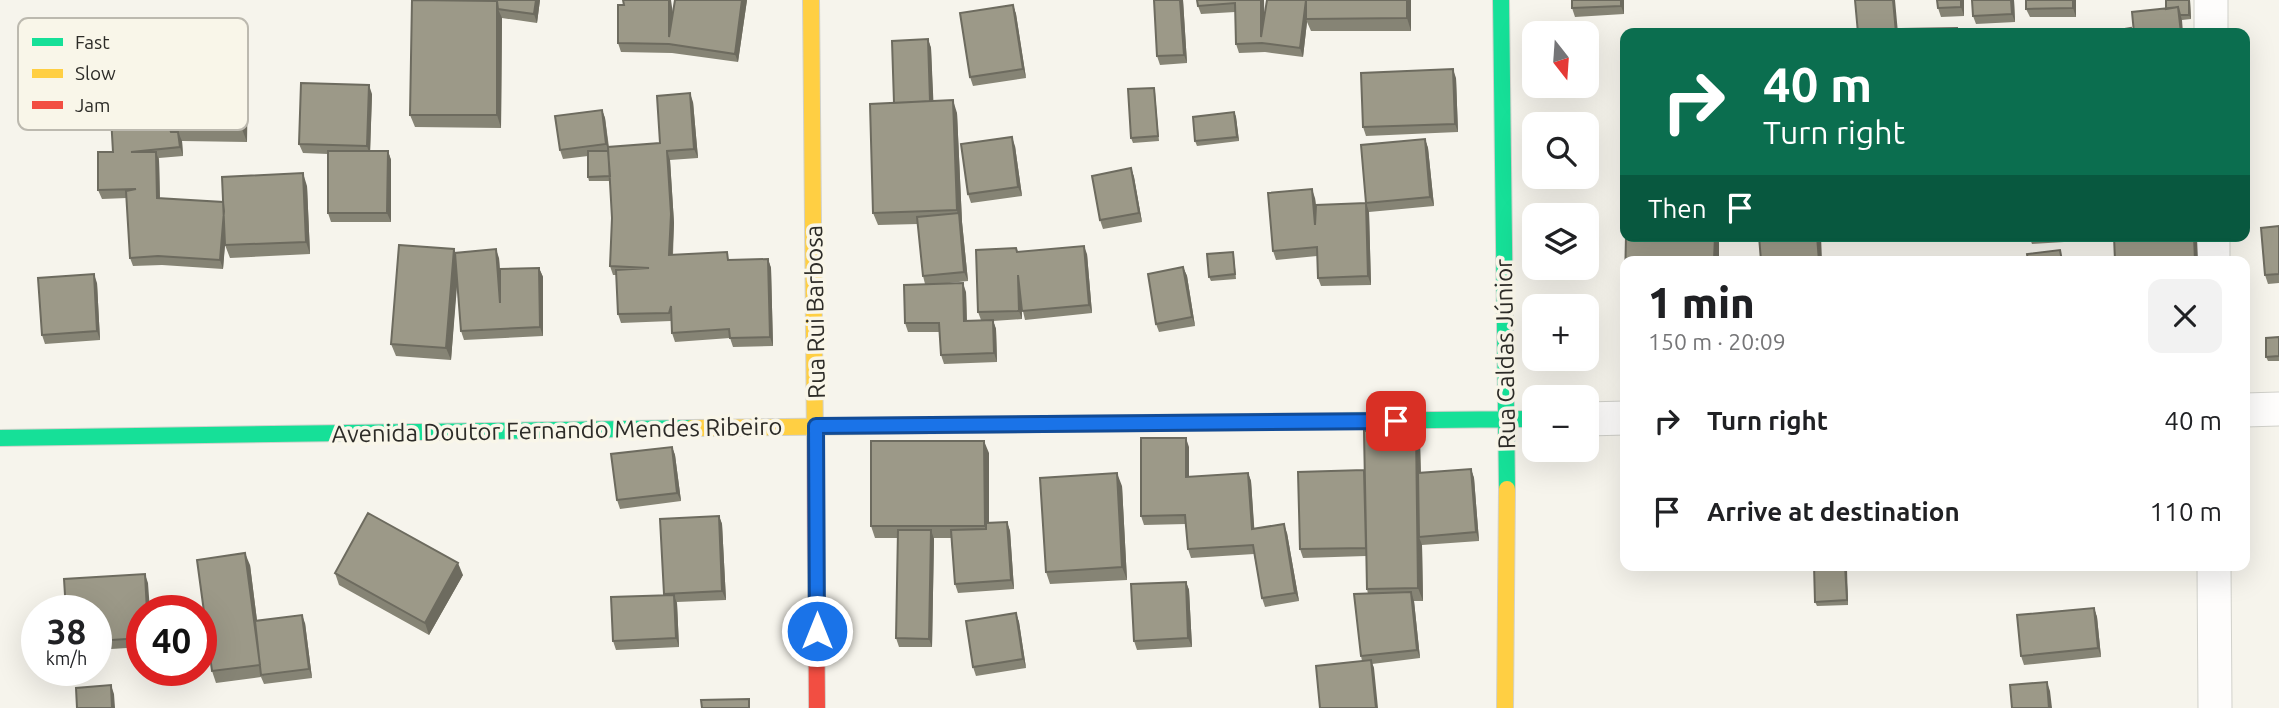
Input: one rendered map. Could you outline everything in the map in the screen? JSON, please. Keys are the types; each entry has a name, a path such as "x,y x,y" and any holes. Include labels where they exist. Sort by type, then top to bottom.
{"street":[{"name":"Rua Rui Barbosa","path":"811,0 817,708"},
{"name":"Rua Caldas Júnior","path":"1501,0 1507,420 1505,708"},
{"path":"2211,0 2211,28"},
{"path":"2250,410 2279,409"},
{"path":"1599,419 1620,418"},
{"name":"Avenida Doutor Fernando Mendes Ribeiro","path":"0,438 1522,419"},
{"path":"2214,571 2215,708"}],"building":[{"path":"412,0 497,1 497,115 410,115"},
{"path":"483,0 536,0 534,14 498,9 497,1"},
{"path":"623,0 669,0 669,37 675,0 742,0 735,54 669,44 618,43 618,5 624,5"},
{"path":"1154,0 1180,0 1184,55 1157,56"},
{"path":"1197,0 1261,0 1261,37 1267,0 1306,0 1300,48 1262,43 1236,44 1235,3 1198,6"},
{"path":"1306,0 1407,0 1407,18 1306,19"},
{"path":"1572,0 1621,0 1621,6 1572,8"},
{"path":"1855,0 1893,0 1896,28 1858,28"},
{"path":"1937,0 1961,0 1961,7 1938,8"},
{"path":"1972,0 2011,0 2012,14 1973,16"},
{"path":"2026,0 2073,0 2073,8 2026,9"},
{"path":"2166,0 2189,0 2189,15 2180,15 2178,7 2166,9"},
{"path":"1013,5 1023,69 970,77 960,13"},
{"path":"2178,7 2180,28 2134,28 2132,12"},
{"path":"928,39 930,101 894,103 892,41"},
{"path":"1453,69 1455,124 1363,127 1361,73"},
{"path":"301,83 369,85 367,146 299,144"},
{"path":"1154,88 1158,136 1131,138 1128,89"},
{"path":"690,93 694,149 667,151 671,214 669,255 727,252 728,260 768,259 770,337 730,338 729,329 672,333 671,306 669,313 618,314 616,270 649,268 610,266 612,218 608,147 660,143 657,96"},
{"path":"953,100 957,210 873,213 870,104"},
{"path":"602,110 606,144 560,150 555,116"},
{"path":"1234,112 1237,137 1195,141 1193,117"},
{"path":"112,130 178,132 180,147 131,152 156,152 157,198 223,202 220,260 158,256 130,258 126,191 136,189 98,190 98,152 113,152"},
{"path":"1012,137 1018,187 968,194 961,144"},
{"path":"1425,139 1430,197 1366,203 1361,145"},
{"path":"328,151 388,151 387,213 328,213"},
{"path":"588,151 608,151 610,176 588,177"},
{"path":"1131,168 1139,213 1100,220 1092,176"},
{"path":"303,173 306,242 225,245 222,177"},
{"path":"1312,189 1315,225 1316,205 1366,203 1368,276 1318,278 1317,247 1273,251 1268,193"},
{"path":"959,213 964,272 923,276 917,217"},
{"path":"2279,226 2279,274 2265,275 2261,228"},
{"path":"1626,242 1715,242 1714,256 1626,256"},
{"path":"1759,242 1817,242 1819,256 1761,256"},
{"path":"2114,242 2194,242 2195,256 2115,256"},
{"path":"399,245 454,249 446,348 391,344"},
{"path":"1084,246 1089,305 1022,311 1018,275 1019,311 978,312 976,250 1016,248 1017,252"},
{"path":"496,249 500,303 500,269 539,268 540,327 461,331 455,253"},
{"path":"2060,250 2061,256 2027,256"},
{"path":"1233,252 1235,274 1209,277 1207,254"},
{"path":"1183,267 1192,317 1156,324 1148,274"},
{"path":"94,274 97,331 42,335 38,278"},
{"path":"963,283 964,321 993,320 994,353 941,355 939,323 905,323 904,285"},
{"path":"2279,337 2279,356 2266,357 2266,338"},
{"path":"1416,430 1418,588 1367,589 1364,431"},
{"path":"1141,438 1186,438 1186,477 1248,473 1252,529 1284,524 1295,593 1262,598 1253,545 1188,549 1185,515 1141,516"},
{"path":"871,441 984,441 985,526 871,526"},
{"path":"672,447 677,493 617,500 611,454"},
{"path":"1471,469 1476,532 1419,537 1418,473"},
{"path":"1364,470 1366,548 1300,549 1298,472"},
{"path":"1117,473 1122,567 1046,572 1040,478"},
{"path":"368,513 458,563 425,623 335,573"},
{"path":"719,516 722,591 664,594 660,519"},
{"path":"1007,522 1011,580 955,584 951,530 986,529 986,523"},
{"path":"898,530 931,530 929,639 896,638"},
{"path":"245,553 260,665 217,670 217,595 202,595 197,560"},
{"path":"1814,571 1845,571 1847,600 1815,602"},
{"path":"145,574 146,595 126,595 126,639 112,640 112,595 65,595 64,579"},
{"path":"1186,582 1188,638 1134,641 1131,584"},
{"path":"1411,592 1417,650 1361,656 1354,594"},
{"path":"674,595 676,638 613,641 611,597"},
{"path":"2094,608 2098,648 2021,656 2017,615"},
{"path":"1016,613 1023,659 973,667 966,621"},
{"path":"302,615 309,669 261,675 255,621"},
{"path":"1371,660 1376,708 1320,708 1316,666"},
{"path":"2047,682 2049,708 2012,708 2010,685"},
{"path":"111,686 112,708 77,708 76,688"},
{"path":"749,699 749,708 702,708 701,700"}],"traffic: fast":[{"path":"1501,0 1507,489"},
{"path":"1246,422 1522,419"},
{"path":"0,438 692,428"}],"traffic: slow":[{"path":"811,0 815,441"},
{"path":"692,428 1037,424"},
{"path":"1505,708 1507,489"}],"traffic: jam":[{"path":"1037,424 1246,422"},
{"path":"815,441 817,708"}],"route":[{"path":"817,631 816,426 1396,421"}]}
